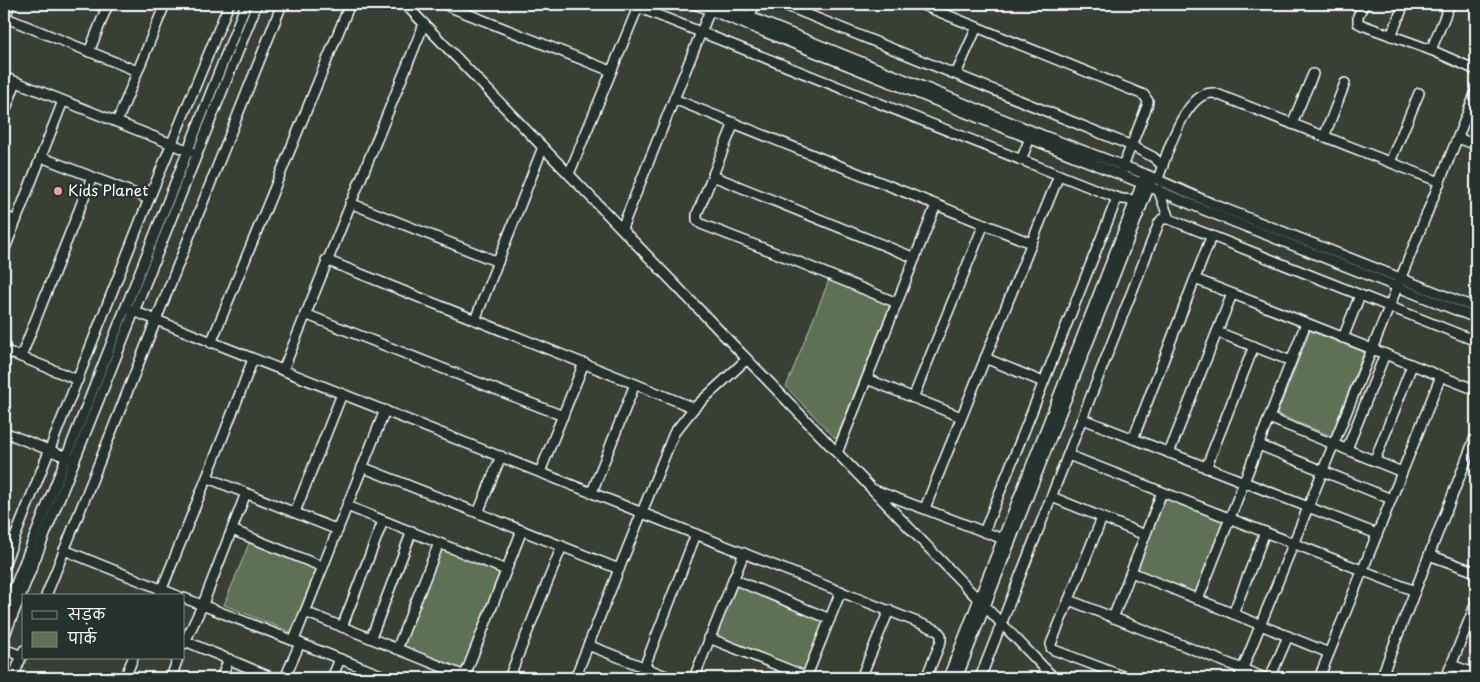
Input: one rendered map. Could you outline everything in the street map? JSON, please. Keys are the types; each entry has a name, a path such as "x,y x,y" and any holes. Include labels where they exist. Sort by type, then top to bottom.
{"street":[{"path":"10,4 4,17 137,71"},
{"path":"89,52 107,6 96,4"},
{"path":"117,122 165,4"},
{"path":"4,565 229,4"},
{"path":"4,614 130,309 192,152 246,4"},
{"path":"192,152 257,4"},
{"path":"47,594 282,4"},
{"path":"212,343 350,4"},
{"path":"404,4 1054,678"},
{"path":"447,4 450,8 611,71"},
{"path":"696,4 710,10 748,20 1042,135 1122,170"},
{"path":"718,4 748,20 1030,138 1151,181 1209,212 1400,283 1476,308"},
{"path":"748,20 755,4"},
{"path":"782,4 1132,146 1152,157 1163,166"},
{"path":"920,4 1144,95 1148,101 1147,106 1122,170"},
{"path":"1364,4 1358,16 1358,23 1431,50 1476,70"},
{"path":"1391,36 1404,4"},
{"path":"1431,50 1450,4"},
{"path":"569,174 611,71 634,5 1117,198 1135,200"},
{"path":"622,228 710,10"},
{"path":"283,370 326,260 424,24"},
{"path":"956,74 976,27"},
{"path":"1292,124 1313,74"},
{"path":"4,77 192,152"},
{"path":"4,114 16,82"},
{"path":"1324,136 1345,83"},
{"path":"1002,553 1003,540 1135,200 1163,166 1185,113 1196,100 1209,92 1214,93 1440,182"},
{"path":"1390,162 1419,92"},
{"path":"1241,674 1476,92"},
{"path":"674,99 1031,243"},
{"path":"4,251 63,101"},
{"path":"734,123 697,214 697,220 701,224 897,303"},
{"path":"1021,160 1030,138"},
{"path":"1458,138 1476,145"},
{"path":"476,320 543,147"},
{"path":"41,157 149,200"},
{"path":"925,508 1059,175"},
{"path":"713,176 915,258"},
{"path":"21,357 92,177"},
{"path":"1151,181 1169,219"},
{"path":"957,678 982,604 1151,181"},
{"path":"984,532 1117,198"},
{"path":"350,203 498,262"},
{"path":"837,454 936,205"},
{"path":"4,216 16,221"},
{"path":"980,678 1162,219 1169,219 1476,341"},
{"path":"913,398 984,224"},
{"path":"1133,439 1211,237"},
{"path":"326,260 694,408"},
{"path":"1195,279 1476,390"},
{"path":"1400,283 1476,318"},
{"path":"1169,453 1232,294"},
{"path":"1343,338 1360,296"},
{"path":"130,309 937,630 941,635 941,642 926,678"},
{"path":"305,314 562,416"},
{"path":"1198,600 1306,323"},
{"path":"1217,332 1291,361"},
{"path":"1206,468 1254,346"},
{"path":"4,350 78,380"},
{"path":"1347,449 1385,354"},
{"path":"985,358 1043,382"},
{"path":"64,550 160,593 194,507 208,478 253,359"},
{"path":"575,678 674,433 694,408 747,359"},
{"path":"540,472 584,363"},
{"path":"1375,460 1412,365"},
{"path":"1320,678 1362,570 1442,376"},
{"path":"867,379 961,417"},
{"path":"592,492 635,384"},
{"path":"295,512 342,394"},
{"path":"285,678 305,612 384,410"},
{"path":"1269,418 1402,472"},
{"path":"1082,419 1377,534"},
{"path":"4,432 70,458"},
{"path":"1381,678 1476,434"},
{"path":"1258,445 1391,499"},
{"path":"1068,455 1415,591"},
{"path":"478,513 501,456"},
{"path":"4,637 70,458"},
{"path":"362,467 619,569"},
{"path":"208,478 338,530"},
{"path":"870,488 1003,540"},
{"path":"1113,618 1162,492"},
{"path":"185,641 203,604 246,493"},
{"path":"1052,497 1145,535"},
{"path":"347,506 506,570"},
{"path":"1102,518 1051,648 1128,678"},
{"path":"342,627 383,520"},
{"path":"232,530 323,567"},
{"path":"305,612 464,677 522,530"},
{"path":"371,638 412,531"},
{"path":"1233,614 1265,532"},
{"path":"644,668 696,534"},
{"path":"397,649 439,543"},
{"path":"509,678 562,546"},
{"path":"694,678 744,553"},
{"path":"1429,554 1476,572"},
{"path":"1131,572 1329,653"},
{"path":"733,579 830,619"},
{"path":"710,638 806,678 841,591"},
{"path":"185,598 297,641 378,676 389,678"},
{"path":"1070,600 1241,674 1266,678"},
{"path":"1446,678 1476,603"},
{"path":"948,678 982,604"},
{"path":"861,678 889,610"},
{"path":"1270,678 1288,636"},
{"path":"185,643 229,659 273,678"},
{"path":"588,645 671,678"},
{"path":"4,649 22,653"},
{"path":"13,678 22,656"},
{"path":"221,678 229,659"},
{"path":"332,678 340,659"},
{"path":"125,678 132,660"},
{"path":"171,678 177,660"},
{"path":"1452,665 1476,674"}],"green space":[{"path":"829,280 890,305 836,439 786,387"},
{"path":"1310,331 1364,352 1331,436 1277,414"},
{"path":"1165,498 1224,522 1195,593 1136,570"},
{"path":"250,541 317,568 291,632 224,605"},
{"path":"441,549 500,572 462,669 403,646"},
{"path":"736,586 824,621 804,671 716,636"}],"place":[{"name":"Kids Planet","path":"58,191"}]}
